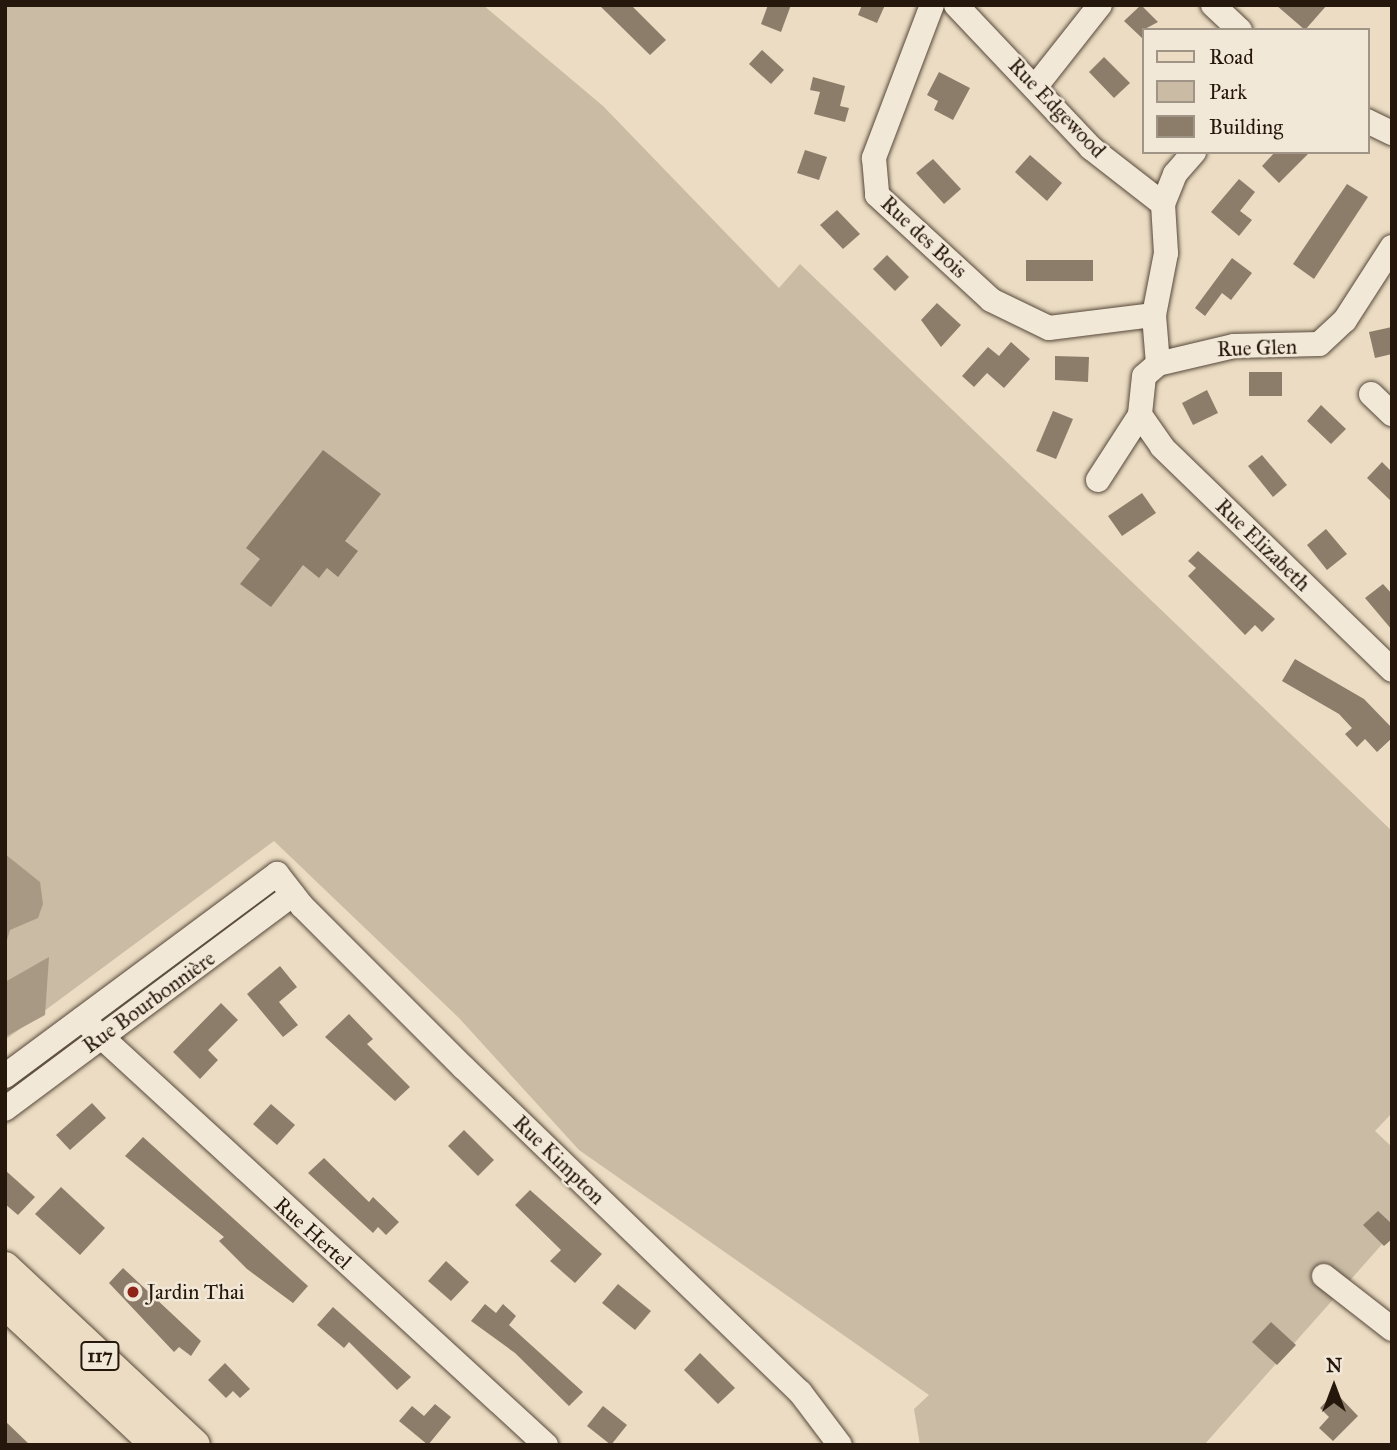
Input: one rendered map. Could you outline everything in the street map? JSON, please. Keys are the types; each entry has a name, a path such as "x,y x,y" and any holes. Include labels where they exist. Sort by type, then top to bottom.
{"main road":[{"name":"117","path":"5,1267 195,1445"},
{"name":"117","path":"5,1304 156,1445"}],"street":[{"name":"Rue des Bois","path":"932,5 874,158 877,195 991,300 1049,328 1154,315"},
{"name":"Rue Edgewood","path":"957,5 1036,86 1091,148 1163,204"},
{"path":"1036,86 1100,5"},
{"path":"1213,5 1238,28"},
{"path":"1369,122 1392,133"},
{"path":"1098,480 1140,415 1144,376 1158,364 1154,315 1166,253 1163,204 1175,174 1192,154"},
{"name":"Rue Glen","path":"1158,364 1234,346 1318,344 1345,320 1392,247"},
{"path":"1371,394 1392,414"},
{"name":"Rue Elizabeth","path":"1140,415 1162,447 1392,670"},
{"name":"Rue Kimpton","path":"278,874 293,894 464,1068 775,1368 819,1413 840,1445"},
{"name":"Rue Bourbonnière","path":"5,1076 278,874"},
{"name":"Rue Bourbonnière","path":"5,1109 293,894"},
{"name":"Rue Hertel","path":"82,1019 99,1038 546,1445"},
{"path":"1324,1276 1392,1329"}],"green space":[{"path":"5,5 483,5 603,106 779,288 800,264 1392,831 1392,1113 1375,1131 1392,1147 1392,1233 1204,1445 920,1445 914,1409 929,1395 579,1150 459,1018 274,841 5,1040"}],"shaded area":[{"path":"5,854 40,882 43,904 38,918 10,930 5,946"},
{"path":"49,957 45,1015 5,1037 5,982"}],"building":[{"path":"599,5 631,5 666,40 650,55"},
{"path":"768,5 791,5 781,32 761,24"},
{"path":"862,5 885,5 877,23 858,15"},
{"path":"1141,5 1158,22 1142,28 1142,38 1124,21"},
{"path":"1276,5 1327,5 1307,28 1303,28"},
{"path":"762,50 784,70 771,84 749,64"},
{"path":"1104,57 1130,83 1114,98 1089,72"},
{"path":"939,72 970,88 953,120 934,110 938,101 927,95"},
{"path":"813,77 845,86 840,106 849,108 845,122 814,114 820,92 810,90"},
{"path":"805,150 827,157 819,180 797,173"},
{"path":"1273,154 1308,154 1279,183 1262,166"},
{"path":"1030,155 1062,183 1047,201 1015,172"},
{"path":"933,159 961,189 944,204 916,173"},
{"path":"1239,179 1255,192 1240,211 1252,220 1239,236 1211,212"},
{"path":"1347,184 1368,197 1314,279 1293,264"},
{"path":"837,210 860,234 843,249 820,225"},
{"path":"887,255 909,277 895,291 873,269"},
{"path":"1232,258 1252,273 1231,300 1222,293 1205,316 1195,308"},
{"path":"1026,260 1093,260 1093,281 1026,281"},
{"path":"937,303 961,325 941,347 921,320"},
{"path":"1392,327 1392,354 1375,358 1369,332"},
{"path":"1011,342 1030,359 1004,388 987,373 974,387 962,376 988,347 999,356"},
{"path":"1055,356 1089,357 1088,382 1055,380"},
{"path":"1249,372 1282,372 1282,396 1249,396"},
{"path":"1207,390 1218,413 1193,425 1182,403"},
{"path":"1321,405 1346,429 1331,444 1307,421"},
{"path":"1053,411 1073,419 1056,459 1036,451"},
{"path":"323,450 381,494 345,541 358,551 338,577 327,568 319,578 303,565 271,607 240,584 260,559 246,548"},
{"path":"1262,455 1287,485 1273,497 1248,466"},
{"path":"1382,462 1392,472 1392,502 1367,478"},
{"path":"1142,493 1156,513 1122,536 1108,516"},
{"path":"1326,529 1347,554 1327,570 1307,545"},
{"path":"1198,551 1275,619 1262,632 1255,625 1245,635 1188,576 1196,568 1188,561"},
{"path":"1383,584 1392,594 1392,630 1365,598"},
{"path":"1295,659 1364,699 1392,728 1392,738 1377,752 1365,739 1357,747 1345,734 1352,728 1339,714 1282,681"},
{"path":"280,966 297,987 279,1002 298,1025 283,1037 247,994"},
{"path":"221,1003 238,1020 208,1050 218,1060 200,1079 173,1052"},
{"path":"349,1014 373,1039 367,1044 410,1087 395,1101 325,1037"},
{"path":"92,1103 106,1118 70,1150 56,1135"},
{"path":"271,1104 295,1125 277,1145 253,1124"},
{"path":"464,1130 494,1160 478,1176 448,1146"},
{"path":"143,1137 308,1286 293,1303 247,1269 219,1241 224,1237 125,1156"},
{"path":"324,1158 369,1202 373,1197 399,1222 386,1235 378,1227 373,1233 308,1173"},
{"path":"5,1170 35,1197 18,1215 5,1204"},
{"path":"61,1187 105,1228 80,1255 35,1214"},
{"path":"530,1190 602,1254 575,1283 550,1261 561,1250 515,1205"},
{"path":"1378,1211 1392,1224 1392,1239 1384,1246 1363,1225"},
{"path":"446,1261 469,1282 451,1301 428,1281"},
{"path":"123,1268 201,1341 191,1356 179,1347 174,1352 109,1283"},
{"path":"618,1284 651,1311 635,1330 602,1303"},
{"path":"485,1304 496,1313 503,1304 516,1316 509,1325 583,1392 569,1406 515,1353 471,1321"},
{"path":"333,1307 411,1377 397,1390 349,1342 344,1348 317,1325"},
{"path":"1271,1322 1296,1345 1277,1365 1252,1342"},
{"path":"700,1353 735,1388 718,1404 684,1370"},
{"path":"225,1363 250,1389 240,1398 233,1391 226,1398 208,1380"},
{"path":"1335,1392 1358,1416 1333,1441 1319,1428 1329,1417 1320,1408"},
{"path":"435,1404 451,1417 428,1445 399,1421 412,1406 424,1416"},
{"path":"603,1406 627,1425 611,1445 587,1426"},
{"path":"5,1421 30,1445 5,1445"}],"place":[{"name":"Jardin Thai","path":"133,1292"}]}
